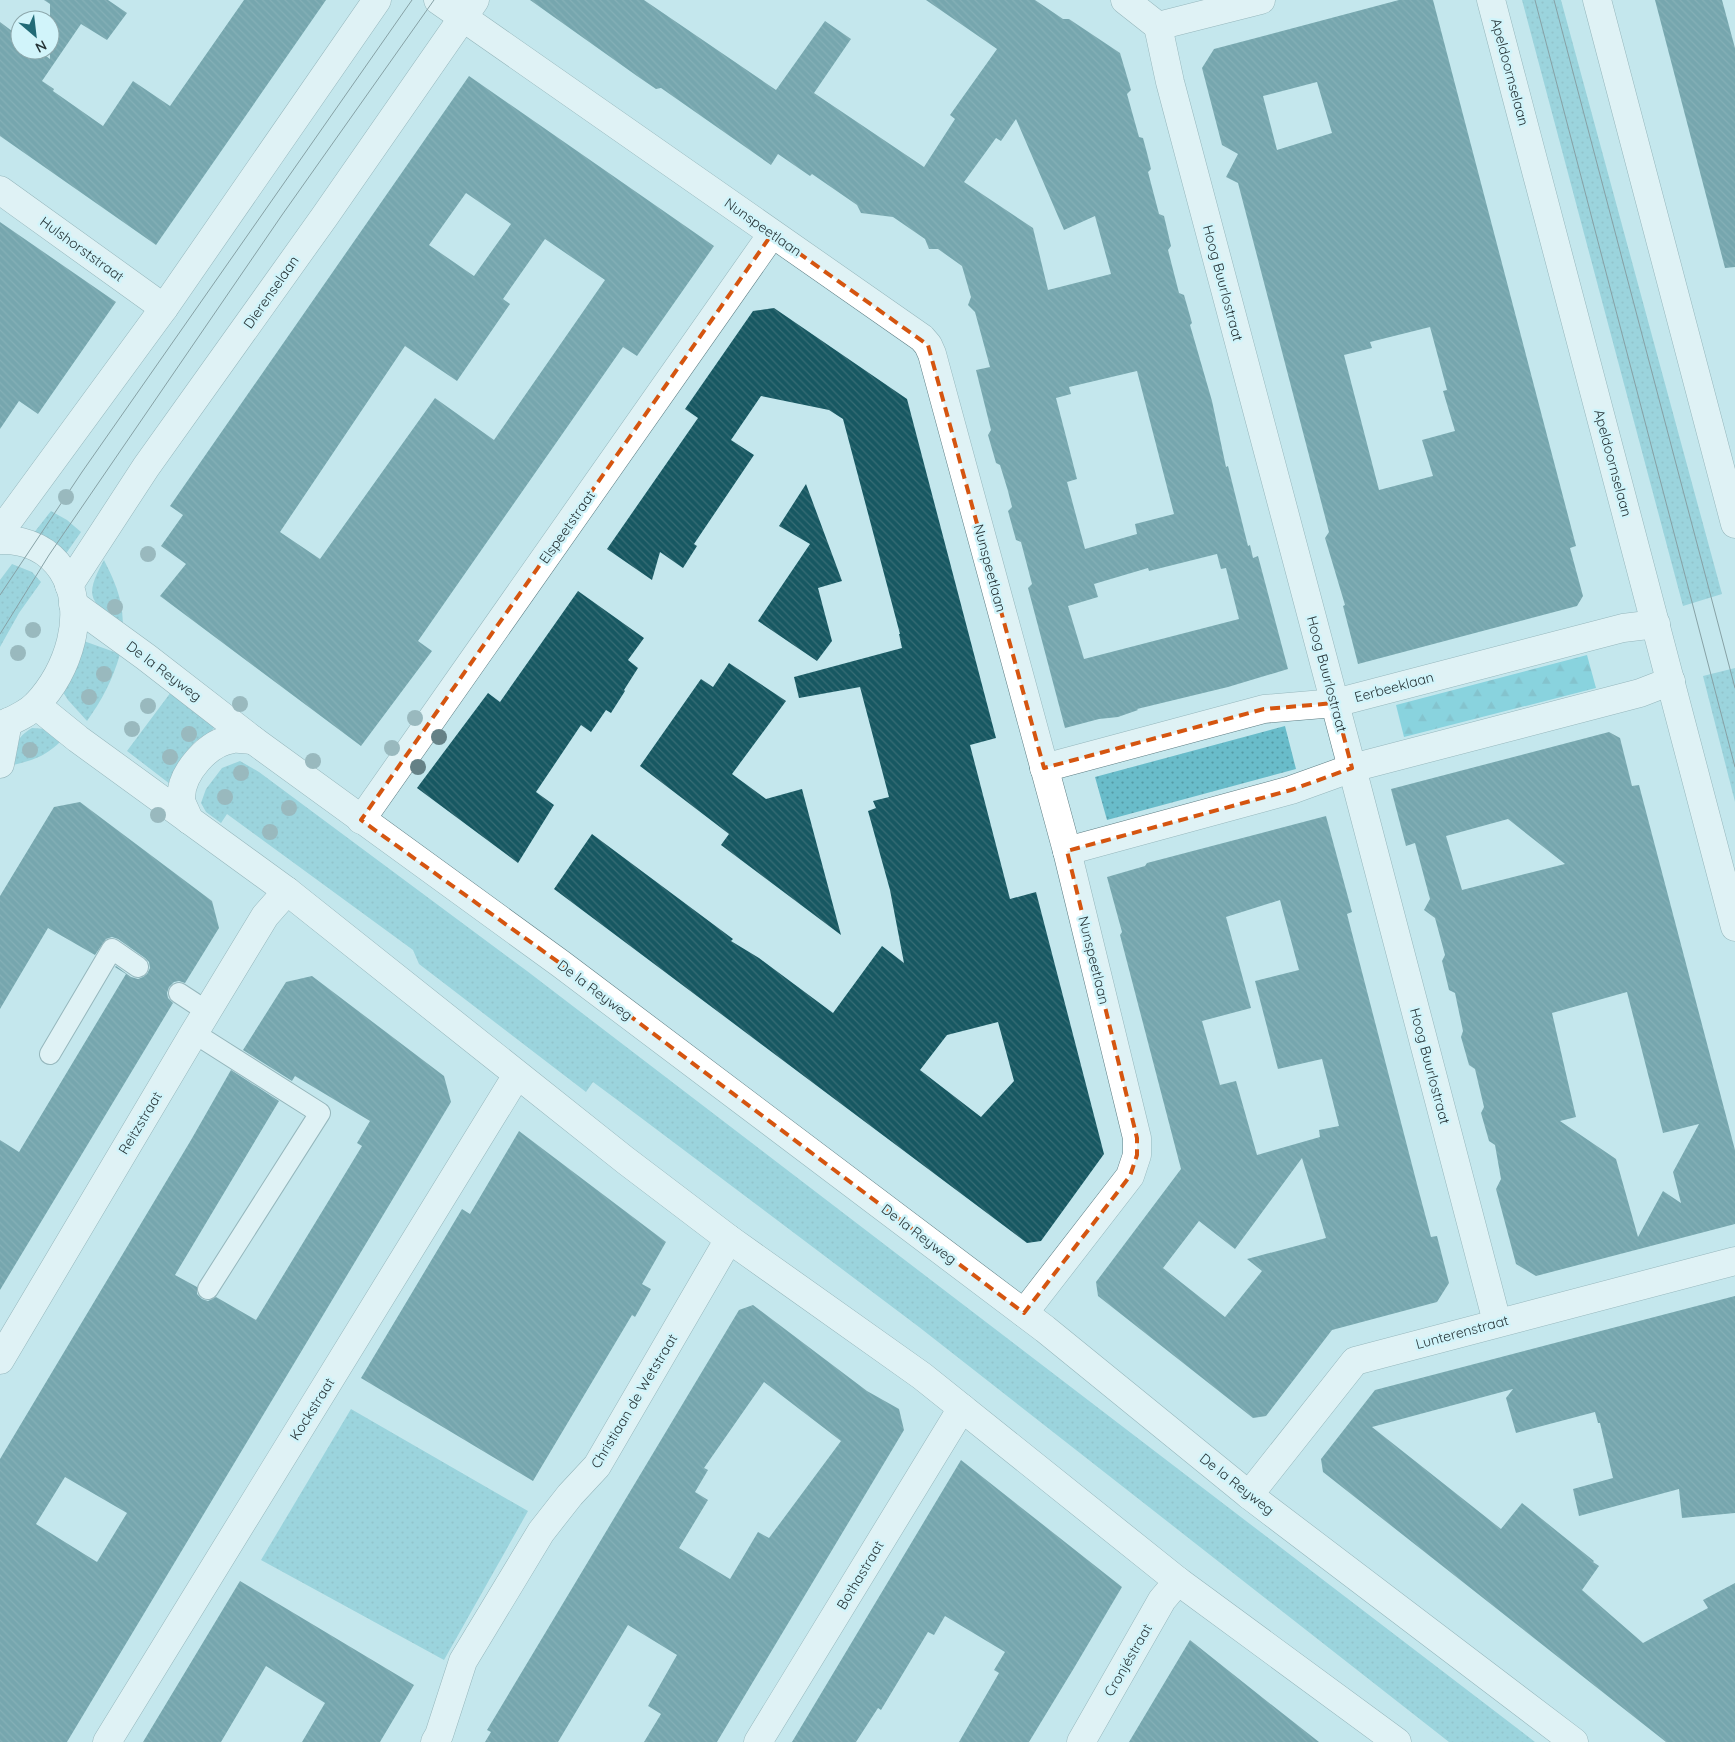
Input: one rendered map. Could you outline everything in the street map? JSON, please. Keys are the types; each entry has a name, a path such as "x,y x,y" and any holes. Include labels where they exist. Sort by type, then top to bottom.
{"street":[{"path":"0,532 164,308 377,0"},
{"name":"Nunspeetlaan","path":"438,0 468,9 772,234 922,338 928,345 1067,851 1137,1138 1137,1155 1130,1176 1024,1313"},
{"path":"1125,0 1158,26 1261,0"},
{"name":"Apeldoornselaan","path":"1491,0 1735,927"},
{"path":"1597,0 1735,524"},
{"name":"Dierenselaan","path":"71,594 146,467 325,216 468,9"},
{"name":"Hoog Buurlostraat","path":"1158,26 1173,92 1497,1322"},
{"name":"Hulshorststraat","path":"0,190 164,308"},
{"name":"Elspeetstraat","path":"361,820 772,234"},
{"path":"0,540 26,542 45,551 59,565 71,594 74,620 69,650 62,668 52,685 36,705 24,715 4,724 0,764"},
{"name":"De la Reyweg","path":"71,594 253,740 561,964 1024,1313 1249,1495 1574,1742"},
{"name":"Eerbeeklaan","path":"1044,768 1264,709 1335,703 1623,628 1656,624"},
{"path":"1067,851 1290,790 1352,768 1640,693 1671,681"},
{"path":"36,705 78,739 287,891 617,1154 729,1239 922,1376 1178,1581 1397,1742"},
{"path":"189,820 181,799 185,780 193,764 210,749 225,741 233,739 253,740"},
{"name":"Reitzstraat","path":"0,1360 265,916 287,891"},
{"name":"Kockstraat","path":"107,1742 517,1075"},
{"name":"Christiaan de Wetstraat","path":"435,1742 463,1661 541,1532 570,1495 597,1466 729,1239"},
{"name":"Lunterenstraat","path":"1249,1495 1355,1361 1497,1322 1735,1261"},
{"name":"Bothastraat","path":"758,1742 962,1408"},
{"name":"Cronjéstraat","path":"1081,1742 1162,1600 1178,1581"}],"lane":[{"path":"50,1054 112,949 138,967"},
{"path":"179,993 201,1022 320,1113 208,1289"}],"highlighted area":[{"path":"772,234 928,345 1044,768 1264,709 1335,703 1352,768 1291,790 1067,851 1137,1138 1137,1155 1130,1176 1024,1313 561,964 361,820"}],"shaded area":[{"path":"1522,0 1561,0 1722,594 1683,606"},
{"path":"51,511 67,520 81,532 65,555 33,534"},
{"path":"104,560 118,592 122,609 123,627 98,605 92,592 97,573"},
{"path":"12,564 32,572 41,582 19,613 0,647 0,580"},
{"path":"81,640 120,654 106,689 87,721 68,700 59,686"},
{"path":"1735,668 1735,802 1703,676"},
{"path":"171,692 213,724 214,728 197,740 187,752 170,784 127,751"},
{"path":"1285,726 1296,769 1107,820 1095,777"},
{"path":"32,728 47,729 65,737 42,756 13,765 14,753 19,739"},
{"path":"240,761 259,772 527,971 1535,1742 1449,1742 919,1327 620,1102 593,1082 586,1092 419,964 413,950 227,814 221,823 206,812 201,803 206,789 222,768"},
{"path":"351,1409 528,1511 444,1660 261,1560"}],"green space":[{"path":"1587,655 1596,688 1404,737 1396,705"}],"building":[{"path":"44,0 108,0 127,13 107,40 81,24 60,55 60,10 50,10 50,4"},
{"path":"244,0 326,0 156,245 0,136 0,22 10,30 10,60 56,60 42,81 54,89 53,91 103,126 133,81 170,106"},
{"path":"530,0 644,0 776,90 825,21 851,39 814,93 924,167 955,119 950,115 997,49 926,0 1035,0 1063,19 1069,19 1120,53 1131,90 1127,94 1139,137 1143,138 1147,153 1151,169 1148,172 1159,214 1164,216 1171,246 1168,250 1179,293 1184,295 1192,323 1190,325 1212,401 1226,467 1228,466 1248,546 1250,545 1253,558 1258,556 1288,669 1228,687 1137,709 1118,717 1099,719 1065,728 1028,588 1032,584 1021,542 1016,540 1008,511 1012,507 1008,491 1000,465 996,463 988,435 991,430 976,370 990,367 975,312 968,305 971,297 962,266 938,249 929,249 925,239 893,217 861,213 857,205 812,174 810,176 778,154 771,165 661,88 656,89","holes":["1016,119 1064,230 1095,216 1111,274 1048,290 1033,228 964,182 996,138 1001,141","1137,371 1174,514 1135,524 1137,534 1085,549 1067,482 1077,479 1056,398 1071,394 1069,387","1217,554 1221,569 1226,568 1239,619 1084,659 1068,606 1098,597 1094,584 1148,568 1149,571"]},
{"path":"1399,0 1433,0 1576,546 1570,548 1583,596 1577,606 1358,664 1343,606 1345,605 1325,538 1329,532 1238,183 1226,177 1238,154 1222,145 1202,68 1214,49","holes":["1317,82 1332,133 1277,150 1263,96","1430,327 1447,390 1443,391 1455,431 1422,440 1433,476 1379,490 1344,355 1372,348 1370,342"]},
{"path":"1655,0 1722,0 1735,48 1735,267 1725,268"},
{"path":"469,76 714,246 637,356 623,347 418,641 432,651 361,746 160,596 186,564 161,546 183,515 170,506","holes":["466,193 511,224 474,276 429,245","545,239 605,280 494,440 435,398 320,559 280,532 405,346 457,381 510,304 503,299"]},
{"path":"0,222 116,302 38,414 19,401 0,429"},
{"path":"774,308 907,399 996,738 970,745 1010,899 1036,892 1104,1154 1041,1241 1027,1243 554,889 592,834 733,939 731,941 759,958 833,1013 882,946 904,963 890,890 868,811 876,808 873,801 889,797 860,687 799,698 794,677 902,648 900,634 843,419 829,410 761,396 731,440 754,455 694,544 697,546 683,568 660,552 652,580 607,549 698,418 685,409 753,311","holes":["998,1022 1014,1081 981,1117 920,1070 947,1035"]},
{"path":"806,484 842,581 818,588 832,641 817,661 758,621 810,544 779,526"},
{"path":"578,591 644,638 628,660 638,668 611,713 606,710 591,732 581,725 536,792 554,805 518,863 417,788 488,693 500,702"},
{"path":"729,663 786,701 732,774 766,799 802,789 841,935 721,845 729,834 640,766 701,679 713,687"},
{"path":"1609,732 1620,738 1632,786 1639,785 1735,1150 1735,1224 1536,1276 1516,1264 1496,1189 1501,1179 1495,1145 1489,1141 1481,1113 1484,1107 1475,1069 1469,1065 1461,1037 1463,1031 1455,993 1449,990 1442,961 1445,955 1435,918 1424,910 1430,899 1415,843 1406,846 1391,789","holes":["1508,819 1565,864 1462,890 1446,836","1627,992 1663,1133 1699,1124 1673,1172 1681,1203 1663,1191 1638,1237 1616,1159 1560,1121 1576,1117 1552,1013"]},
{"path":"80,802 212,901 219,928 185,983 174,982 169,987 168,998 173,1003 0,1290 0,1140 19,1152 126,974 115,967 138,979 147,974 150,968 149,962 145,958 118,939 112,937 106,939 95,955 48,928 0,1009 0,896 54,807"},
{"path":"1326,816 1352,912 1347,914 1418,1188 1431,1237 1437,1236 1449,1283 1437,1302 1332,1330 1266,1416 1253,1418 1098,1296 1096,1282 1181,1169 1120,935 1122,932 1107,877 1145,866 1147,863","holes":["1280,900 1299,970 1255,981 1278,1069 1322,1059 1339,1126 1319,1130 1320,1137 1257,1155 1236,1081 1220,1085 1202,1021 1251,1008 1226,917","1302,1158 1326,1238 1247,1259 1262,1271 1225,1317 1163,1268 1199,1221 1235,1249"]},
{"path":"312,976 444,1076 451,1102 67,1742 0,1742 0,1459 231,1070 279,1101 175,1275 197,1287 197,1294 202,1299 208,1301 216,1297 256,1320 362,1146 357,1143 370,1121 295,1076 292,1081 243,1050 286,982","holes":["65,1477 127,1513 97,1562 36,1524"]},
{"path":"519,1131 666,1242 642,1284 651,1289 635,1317 632,1315 533,1481 361,1378 462,1209 470,1214"},
{"path":"1735,1296 1735,1513 1682,1518 1679,1489 1579,1516 1573,1489 1613,1478 1600,1423 1598,1423 1595,1412 1516,1433 1506,1398 1513,1389 1372,1427 1501,1529 1522,1503 1599,1566 1582,1590 1643,1643 1708,1608 1703,1600 1735,1583 1735,1742 1666,1742 1323,1472 1321,1459 1375,1390"},
{"path":"753,1305 867,1391 899,1409 904,1430 717,1742 644,1742 661,1714 648,1706 677,1655 628,1625 558,1742 485,1742 491,1732 487,1730 739,1310","holes":["764,1382 841,1441 769,1538 758,1532 730,1579 679,1548 708,1500 695,1492 708,1470 704,1468"]},
{"path":"961,1460 1122,1587 1074,1668 1029,1742 959,1742 999,1673 994,1670 1005,1652 945,1616 934,1635 928,1632 881,1710 878,1708 856,1742 792,1742"},
{"path":"240,1581 414,1685 380,1742 302,1742 325,1703 266,1666 221,1742 143,1742"},
{"path":"1190,1640 1268,1702 1319,1742 1129,1742"}],"tram line":[{"path":"0,595 82,472 412,0"},
{"path":"0,634 49,555 282,215 434,0"},
{"path":"1535,0 1735,767"},
{"path":"1554,0 1735,688"}]}
